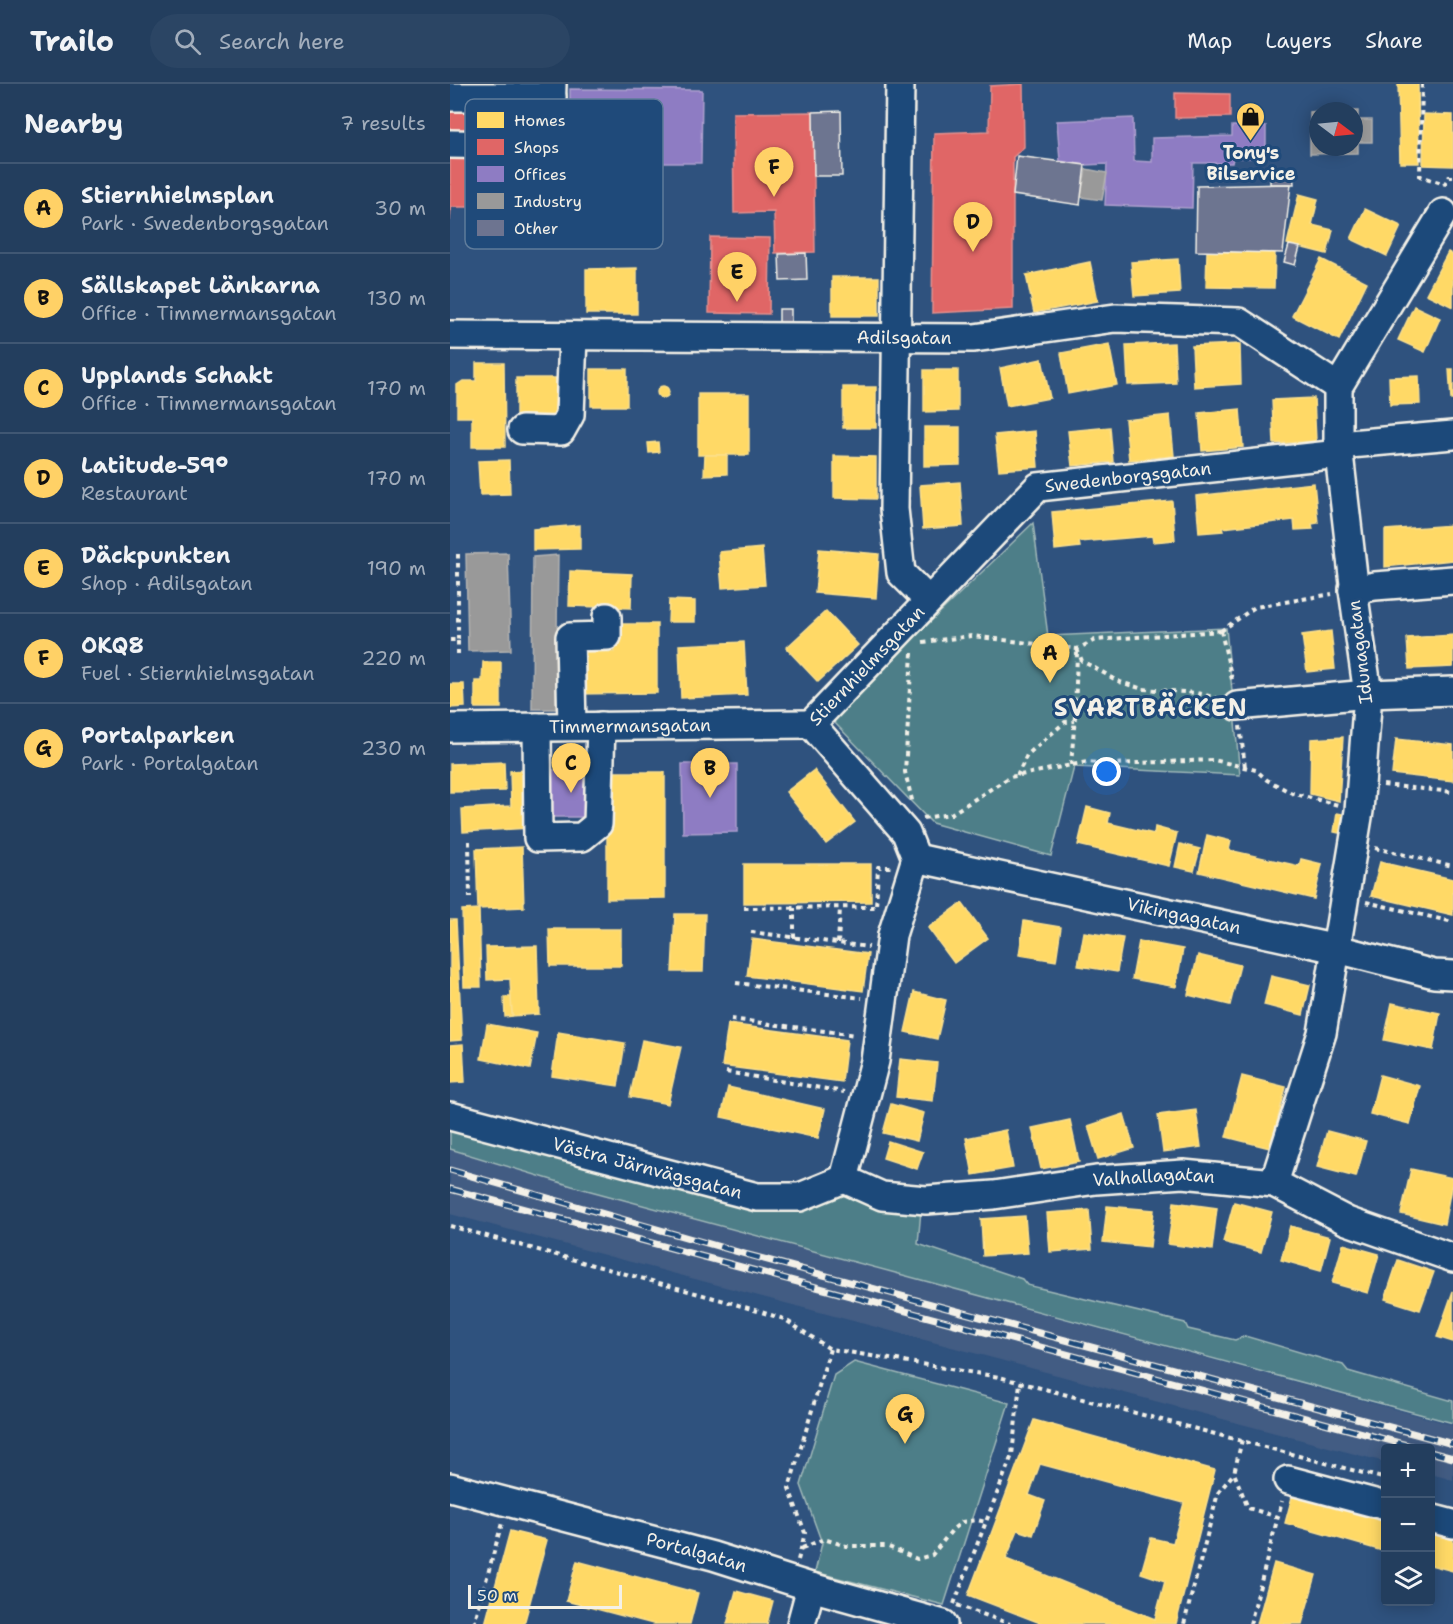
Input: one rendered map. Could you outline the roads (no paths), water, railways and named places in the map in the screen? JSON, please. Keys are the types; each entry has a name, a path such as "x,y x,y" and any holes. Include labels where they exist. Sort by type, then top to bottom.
{"street":[{"name":"Stiernhielmsgatan","path":"900,84 894,509 901,573 928,600 811,724 911,826 914,863"},
{"path":"450,97 552,90"},
{"path":"450,144 465,144"},
{"path":"1338,387 1443,213"},
{"name":"Adilsgatan","path":"450,335 974,338 1115,318 1239,322 1338,387"},
{"path":"522,430 561,431 570,415 573,336"},
{"name":"Idunagatan","path":"1274,1183 1322,1033 1359,811 1368,694 1353,590 1339,449 1338,387"},
{"name":"Swedenborgsgatan","path":"928,600 1038,487 1453,435"},
{"path":"1353,590 1453,579"},
{"path":"572,726 570,637 607,636 607,617"},
{"path":"1237,706 1368,694 1453,691"},
{"name":"Timmermansgatan","path":"450,728 811,724"},
{"path":"537,727 538,838 582,837 598,824 602,726"},
{"path":"844,1179 878,1038 892,934 914,863"},
{"name":"Vikingagatan","path":"914,863 1337,949 1434,974 1453,975"},
{"name":"Västra Järnvägsgatan","path":"450,1116 757,1197 800,1197 844,1179"},
{"name":"Valhallagatan","path":"844,1179 882,1196 926,1200 993,1195 1096,1180 1183,1174 1274,1183 1347,1221 1453,1258"},
{"path":"1292,1467 1381,1504"},
{"name":"Portalgatan","path":"450,1487 713,1556 802,1584 948,1614"},
{"path":"1435,1519 1453,1524"},
{"path":"801,1624 802,1584"}],"railway":[{"path":"450,1170 745,1254 1453,1444"},
{"path":"450,1189 1403,1444"},
{"path":"1435,1453 1453,1458"}],"place":[{"name":"Tony's Bilservice","path":"1251,142"},
{"name":"OKQ8","path":"774,197"},
{"name":"Latitude-59°","path":"973,252"},
{"name":"Däckpunkten","path":"737,302"},
{"name":"Stiernhielmsplan","path":"1050,683"},
{"name":"Upplands Schakt","path":"571,793"},
{"name":"Sällskapet Länkarna","path":"710,798"},
{"name":"Portalparken","path":"905,1444"}],"district":[{"name":"SVARTBÄCKEN","path":"1151,708"}]}
